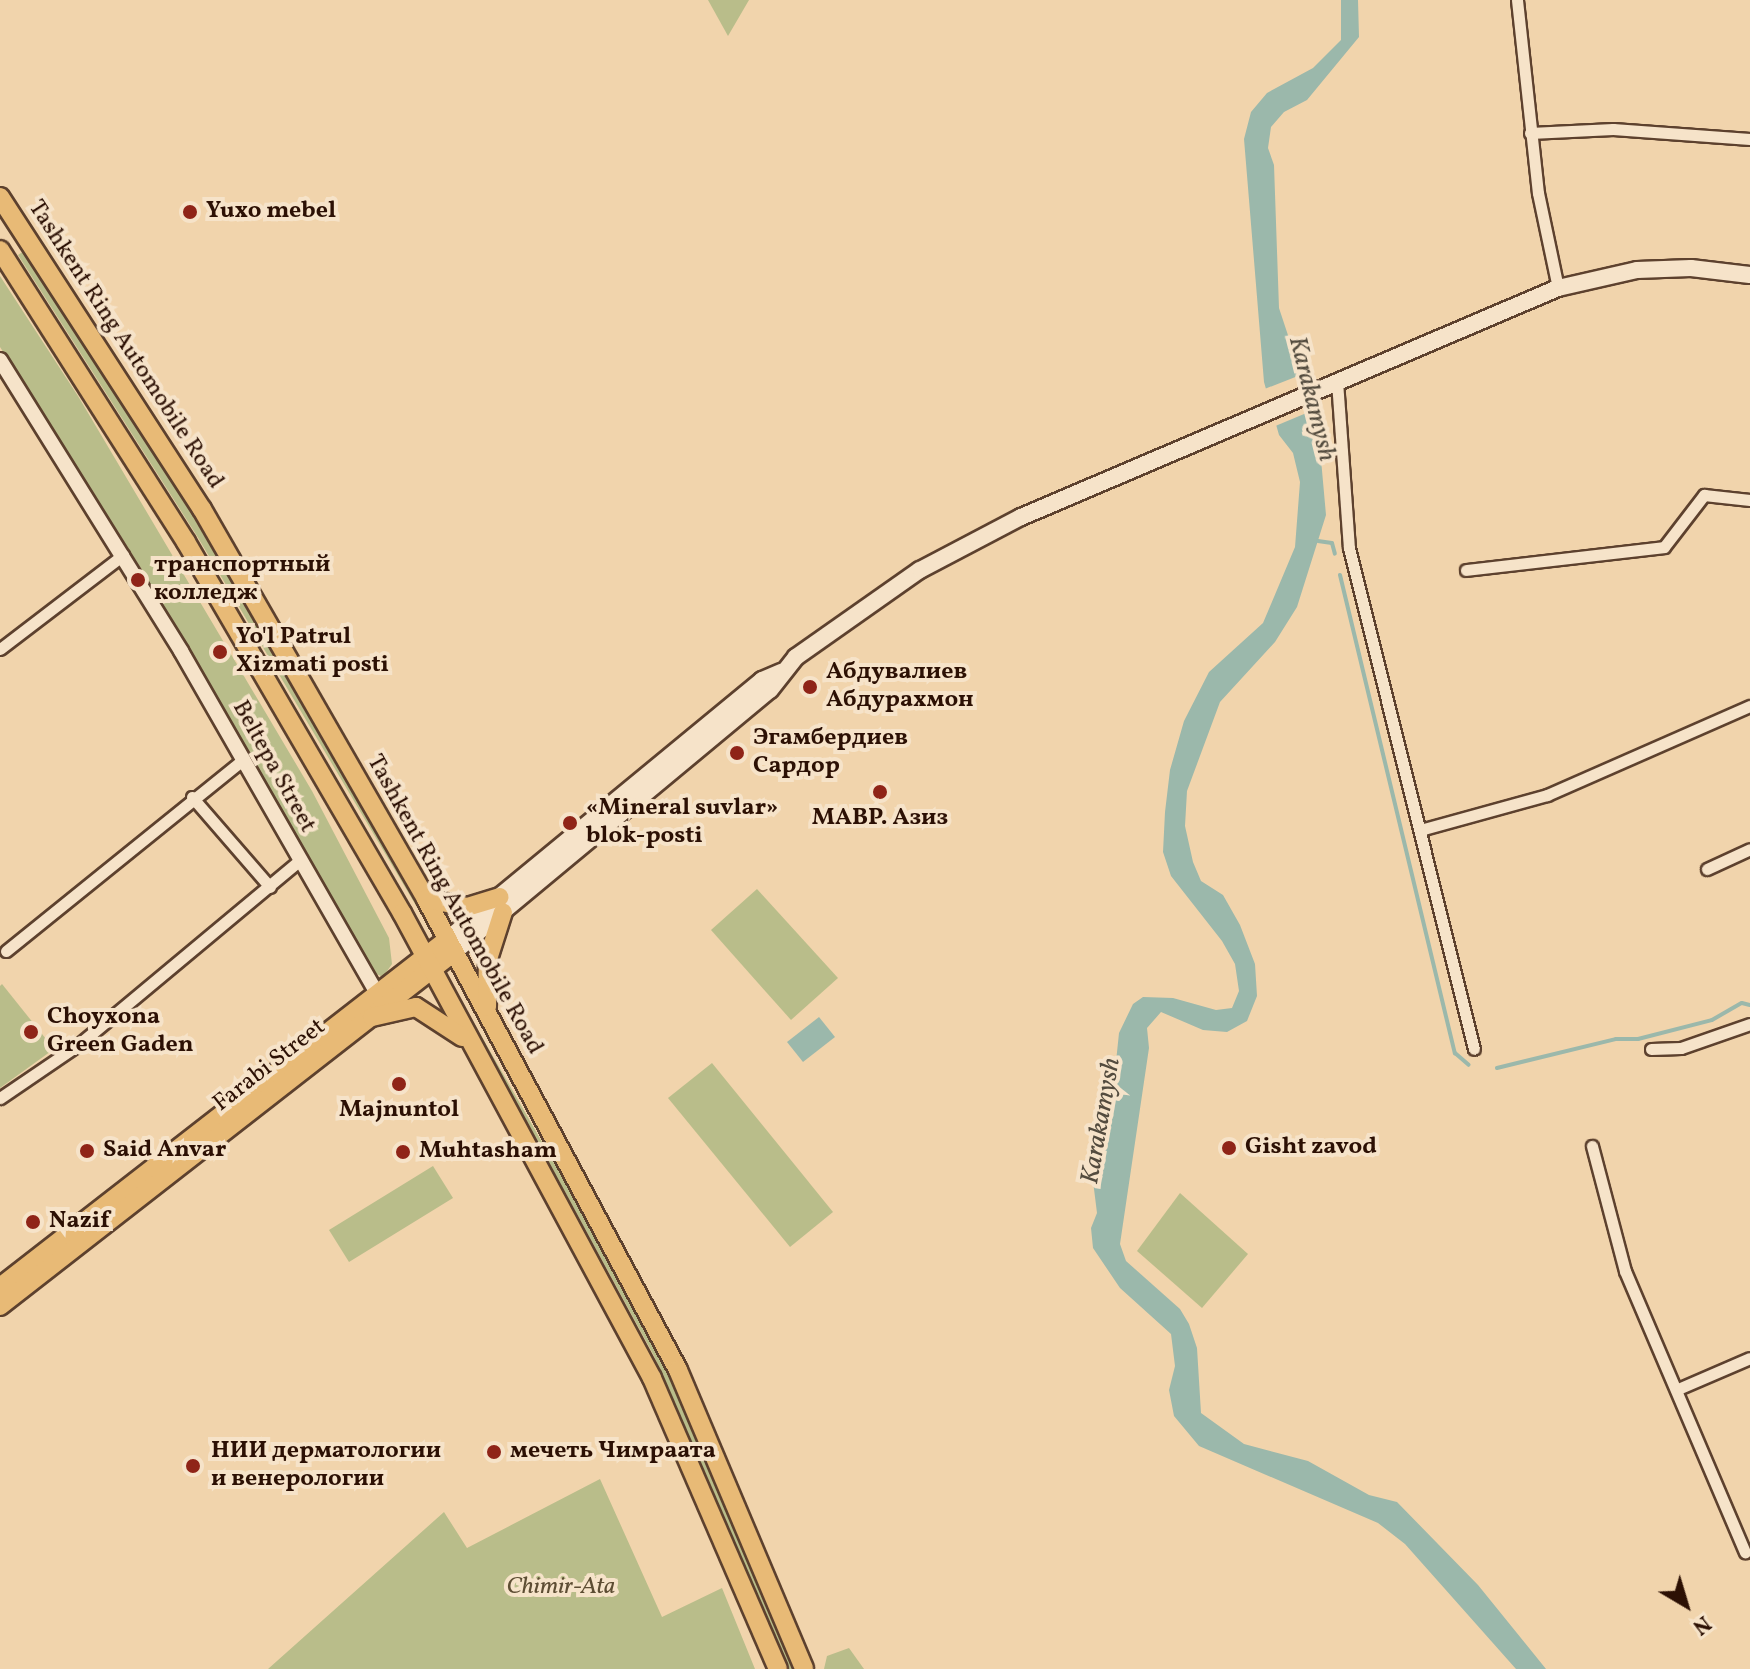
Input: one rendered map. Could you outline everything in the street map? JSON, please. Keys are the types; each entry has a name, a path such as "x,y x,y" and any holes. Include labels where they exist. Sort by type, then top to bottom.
{"main road":[{"name":"Tashkent Ring Automobile Road","path":"0,197 202,509 426,899 678,1370 804,1669"},
{"path":"0,243 13,241 18,225"},
{"name":"Tashkent Ring Automobile Road","path":"0,250 179,529 428,963 675,1425 778,1669"},
{"path":"451,945 770,690 781,672 853,614 920,570 1021,517 1254,415 1558,288 1655,269 1750,275"},
{"path":"426,899 467,907 501,904"},
{"path":"487,1014 488,959 501,904"},
{"name":"Farabi Street","path":"0,1287 378,995 451,945"},
{"name":"Farabi Street","path":"0,1306 372,1017 428,963"},
{"path":"372,1017 416,1007 437,1016 473,1047"}],"street":[{"path":"1517,0 1530,133 1558,288"},
{"path":"1530,133 1613,129 1750,139"},
{"name":"Beltepa Street","path":"0,360 123,555 378,995"},
{"path":"1337,381 1349,548 1474,1049"},
{"path":"1466,570 1664,547 1704,495 1750,500"},
{"path":"0,649 123,555"},
{"path":"1420,830 1547,795 1750,706"},
{"path":"6,951 192,797 244,759"},
{"path":"192,797 270,887"},
{"path":"1707,869 1750,849"},
{"path":"0,1098 78,1045 300,860"},
{"path":"1651,1049 1681,1048 1750,1024"},
{"path":"1592,1146 1625,1271 1745,1552"},
{"path":"1678,1389 1750,1358"}],"green space":[{"path":"708,0 749,0 728,36"},
{"path":"24,251 203,532 434,936 197,536 18,255"},
{"path":"0,276 78,396 312,791 389,938 392,964 383,977 372,972 144,573 0,347"},
{"path":"757,889 838,978 791,1020 711,930"},
{"name":"Choyxona Green Gaden","path":"2,984 54,1049 0,1088 0,986"},
{"path":"462,1002 639,1312 681,1396 797,1669 788,1669 654,1356"},
{"path":"712,1063 833,1212 790,1247 668,1098"},
{"path":"433,1166 453,1198 349,1262 329,1230"},
{"path":"1180,1193 1248,1254 1202,1308 1137,1251"},
{"name":"Chimir-Ata","path":"600,1479 662,1617 722,1588 755,1669 268,1669 444,1512 467,1548"},
{"path":"849,1648 864,1669 824,1669 827,1656"}],"shaded area":[{"path":"1341,0 1358,0 1359,37 1307,100 1284,112 1271,127 1268,148 1274,165 1279,308 1318,426 1326,515 1297,607 1275,642 1220,702 1187,791 1185,826 1193,862 1201,881 1223,895 1240,925 1255,964 1257,996 1247,1021 1227,1032 1203,1030 1161,1012 1147,1028 1149,1048 1120,1244 1126,1261 1180,1309 1189,1324 1197,1348 1201,1413 1244,1444 1308,1461 1369,1495 1397,1502 1478,1585 1546,1669 1516,1669 1405,1544 1378,1523 1199,1446 1174,1416 1169,1390 1175,1366 1171,1334 1120,1288 1093,1248 1091,1228 1097,1213 1093,1181 1110,1119 1119,1033 1133,1004 1143,997 1173,998 1216,1010 1232,1008 1239,991 1235,964 1222,941 1171,876 1163,852 1165,812 1170,770 1184,721 1209,672 1263,623 1295,547 1300,482 1293,453 1279,435 1264,382 1244,139 1251,112 1267,93 1313,68 1341,40"},
{"path":"819,1017 835,1037 803,1062 787,1042"}],"pier":[{"path":"1303,374 1316,409 1273,427 1262,390"}],"waterway":[{"path":"1318,541 1332,543 1335,554"},
{"path":"1340,575 1455,1053 1469,1065"},
{"path":"1497,1068 1616,1039 1638,1039 1712,1020 1742,1003 1750,1005"}],"place":[{"name":"Yuxo mebel","path":"190,212"},
{"name":"транспортный колледж","path":"138,580"},
{"name":"Yo'l Patrul Xizmati posti","path":"220,652"},
{"name":"Абдувалиев Абдурахмон","path":"810,687"},
{"name":"Эгамбердиев Сардор","path":"737,753"},
{"name":"МАВР. Азиз","path":"880,792"},
{"name":"«Mineral suvlar» blok-posti","path":"570,823"},
{"name":"Choyxona Green Gaden","path":"31,1032"},
{"name":"Majnuntol","path":"399,1084"},
{"name":"Gisht zavod","path":"1229,1148"},
{"name":"Said Anvar","path":"87,1151"},
{"name":"Muhtasham","path":"403,1152"},
{"name":"Nazif","path":"33,1222"},
{"name":"мечеть Чимраата","path":"494,1452"},
{"name":"НИИ дерматологии и венерологии","path":"193,1466"}],"water label":[{"name":"Karakamysh","path":"1311,399"},
{"name":"Karakamysh","path":"1102,1121"}]}
